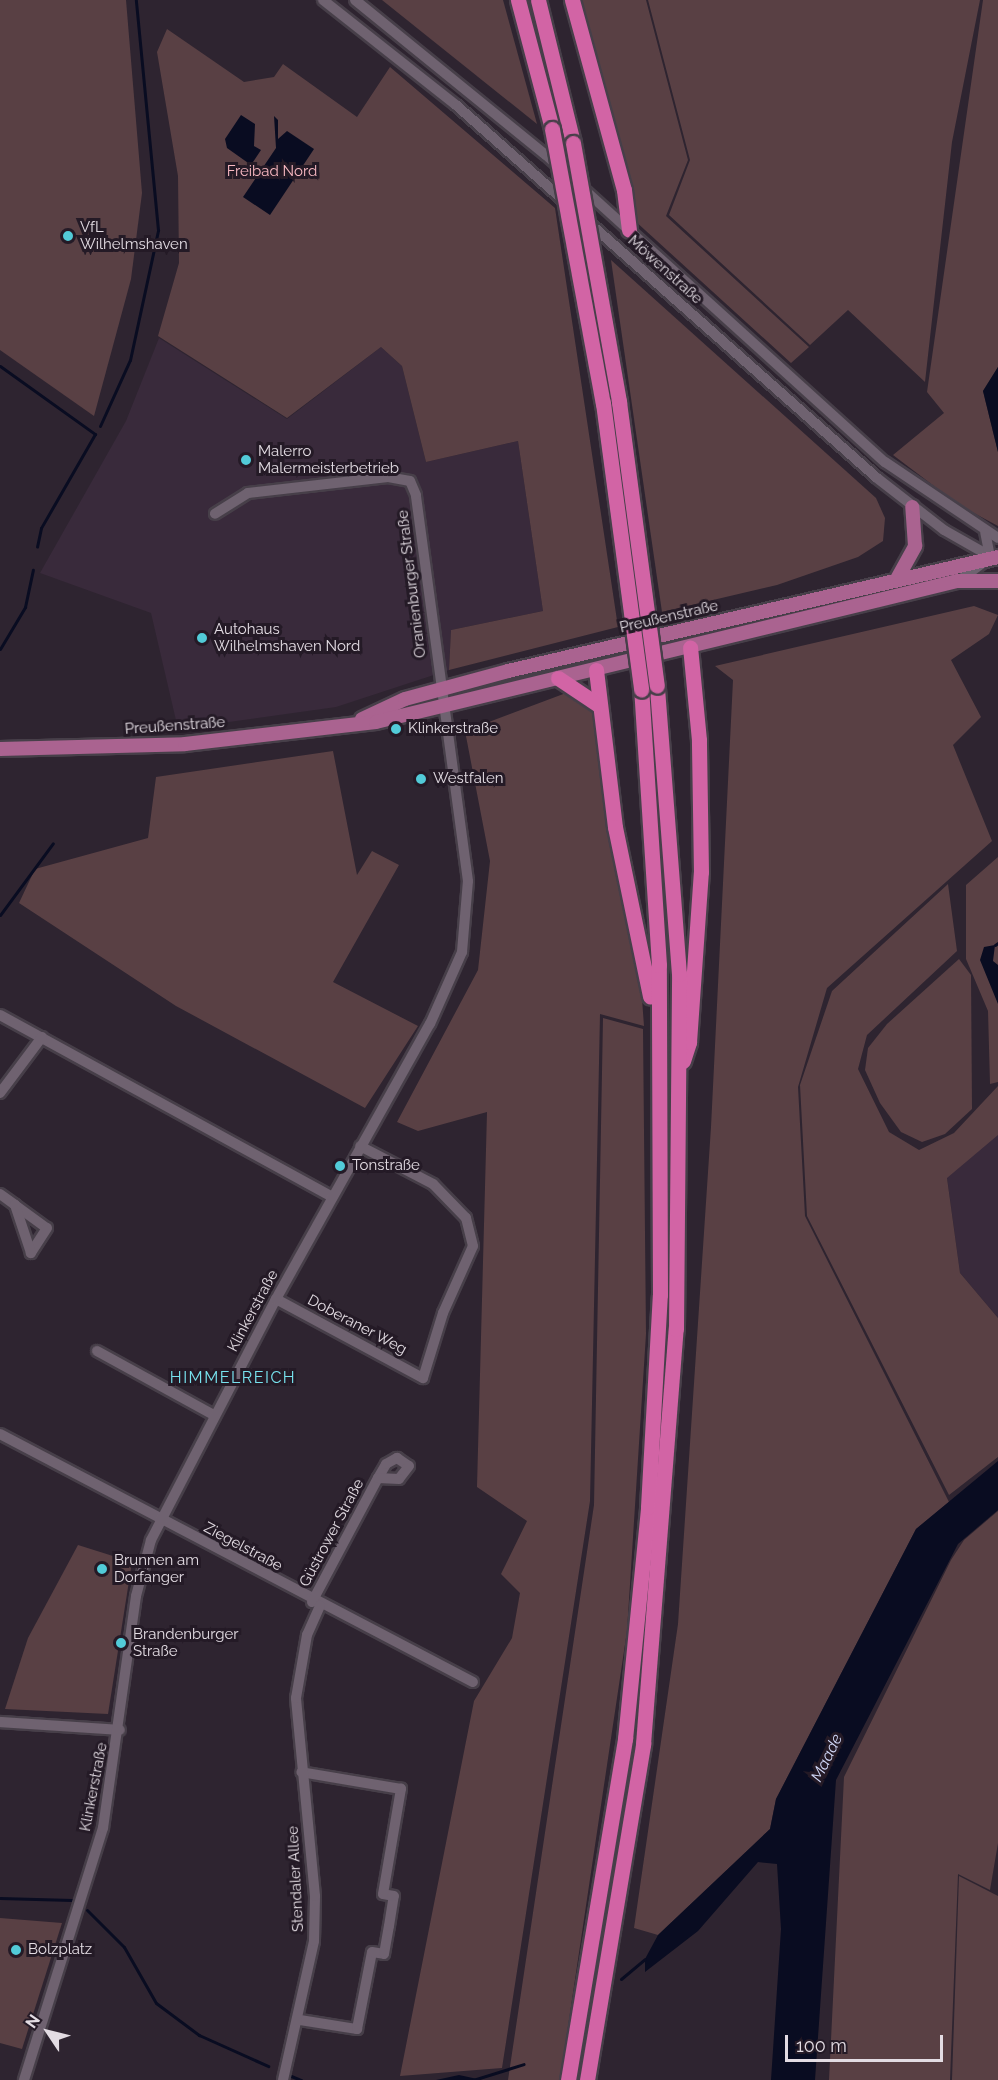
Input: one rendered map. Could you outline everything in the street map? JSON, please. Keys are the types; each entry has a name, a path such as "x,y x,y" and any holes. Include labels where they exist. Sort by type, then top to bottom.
{"highway":[{"path":"518,0 552,129 603,403 641,689 661,1048 660,1295 640,1605 605,1882 568,2080"},
{"path":"538,0 573,143 619,402 657,686 677,920 679,1073 675,1340 656,1617 622,1884 587,2080"},
{"path":"572,0 624,190 629,230"},
{"path":"679,1073 689,1042 701,872 699,740 690,647"},
{"path":"596,670 597,704 621,864 645,948 652,1022 661,1048"},
{"path":"558,678 597,704"}],"main road":[{"path":"897,579 915,546 912,507"},
{"name":"Preußenstraße","path":"351,723 439,689 897,579 995,558"},
{"name":"Preußenstraße","path":"0,749 184,744 351,723 442,706 596,670 957,581 998,581"},
{"path":"675,632 690,647"},
{"path":"596,670 607,648"}],"street":[{"name":"Möwenstraße","path":"323,0 456,105 912,507 995,558"},
{"name":"Möwenstraße","path":"355,0 495,111 885,462 985,532 998,538"},
{"name":"Oranienburger Straße","path":"215,514 248,493 388,477 410,481 416,495 442,706"},
{"path":"957,581 995,558 985,532"},
{"name":"Klinkerstraße","path":"24,2080 100,1840 120,1730 136,1596 159,1519 276,1299 430,1024 462,952 468,881 442,706"},
{"path":"0,1015 332,1197"},
{"path":"0,1093 42,1037"},
{"name":"Doberaner Weg","path":"276,1299 423,1378 443,1313 473,1246 466,1218 433,1184 360,1146"},
{"path":"0,1194 15,1205"},
{"path":"97,1351 214,1415"},
{"name":"Ziegelstraße","path":"0,1434 316,1604 473,1682"},
{"name":"Güstrower Straße","path":"316,1604 378,1478"},
{"name":"Stendaler Allee","path":"283,2080 300,2020 315,1941 315,1896 301,1772 296,1698 307,1635 316,1604"},
{"path":"0,1722 120,1730"},
{"path":"300,2020 357,2029 372,1952 384,1954 394,1896 383,1894 401,1790 301,1772"}],"shaded area":[{"path":"159,338 287,419 381,347 402,366 426,462 518,441 543,611 451,630 449,670 336,707 178,729 151,613 40,573 126,421"},
{"path":"998,1134 998,1318 960,1273 947,1177"}],"green space":[{"name":"VfL Wilhelmshaven","path":"0,0 126,0 142,193 131,279 94,416 0,350"},
{"path":"382,0 503,0 537,124"},
{"path":"579,0 646,0 688,160 666,216 809,347 791,363 634,220 627,171"},
{"path":"648,0 980,0 952,142 925,382 848,310 810,345 669,215 690,160"},
{"path":"983,0 998,0 998,367 983,391 998,452 998,526 959,505 893,455 944,413 927,392"},
{"name":"Freibad Nord","path":"167,29 244,82 274,77 283,64 357,117 390,67 555,208 618,627 449,670 451,630 543,611 518,441 426,462 402,366 381,347 287,418 158,336 179,263 178,176 157,52"},
{"path":"611,260 876,498 885,518 883,541 858,557 777,585 662,612"},
{"path":"974,606 998,615 989,634 951,660 981,717 953,745 992,841 827,988 798,1087 805,1216 949,1502 916,1529 776,1799 770,1829 658,1935 634,1928 678,1624 711,1127 733,680 715,666"},
{"path":"574,690 591,705 613,847 639,958 644,1026 600,1014 590,1501 502,2068 400,2076 474,1701 512,1638 520,1593 501,1574 527,1521 477,1487 487,1112 418,1131 397,1122 478,970 490,861 465,731"},
{"path":"333,751 357,875 372,851 399,865 333,982 418,1026 365,1108 176,1006 19,903 35,869 148,838 156,777"},
{"path":"998,857 998,1082 990,1084 988,1011 966,959 966,885"},
{"path":"948,884 957,951 867,1035 858,1069 889,1132 919,1150 954,1133 998,1086 998,1135 947,1178 960,1273 998,1318 998,1457 949,1495 807,1216 800,1085 832,991"},
{"path":"959,959 971,975 972,1109 945,1134 922,1142 901,1132 880,1103 865,1070 868,1048 887,1024"},
{"path":"603,1018 643,1029 646,1334 627,1631 560,2080 508,2080 594,1505"},
{"path":"998,1511 998,1843 990,1890 958,1874 950,2080 829,2080 844,1777 951,1560 964,1540"},
{"path":"78,1545 132,1562 108,1714 5,1709 28,1638"},
{"path":"959,1876 998,1896 998,2080 952,2080"},
{"path":"0,1918 62,1923 22,2049 0,2043"}],"water":[{"path":"241,115 255,124 254,146 261,150 251,165 227,148 225,139"},
{"path":"274,116 278,120 278,139 287,131 314,149 270,215 243,197 276,148"},
{"path":"998,367 998,452 983,391"},
{"path":"995,945 993,961 998,965 998,1004 980,960 984,947"},
{"name":"Maade","path":"998,1461 998,1510 958,1544 836,1780 815,2080 771,2080 781,1929 777,1864 758,1862 698,1931 645,1972 645,1959 658,1935 770,1829 776,1799 916,1529"},
{"path":"459,2075 482,2080 436,2080"}],"waterway":[{"path":"100,426 130,360 158,230 136,0"},
{"path":"0,366 95,434 41,528 37,547"},
{"path":"0,649 25,607 33,570"},
{"path":"0,915 53,843"},
{"path":"0,1898 72,1900"},
{"path":"87,1910 124,1947 156,2003 199,2035 268,2066"},
{"path":"621,1979 645,1959"},
{"path":"473,2080 524,2064"},
{"path":"291,2076 301,2080"}],"place":[{"name":"VfL Wilhelmshaven","path":"68,236"},
{"name":"Malerro Malermeisterbetrieb","path":"246,460"},
{"name":"Autohaus Wilhelmshaven Nord","path":"202,638"},
{"name":"Klinkerstraße","path":"396,729"},
{"name":"Westfalen","path":"421,779"},
{"name":"Tonstraße","path":"340,1166"},
{"name":"Brunnen am Dorfanger","path":"102,1569"},
{"name":"Brandenburger Straße","path":"121,1643"},
{"name":"Bolzplatz","path":"16,1950"}],"district":[{"name":"HIMMELREICH","path":"233,1378"}]}
